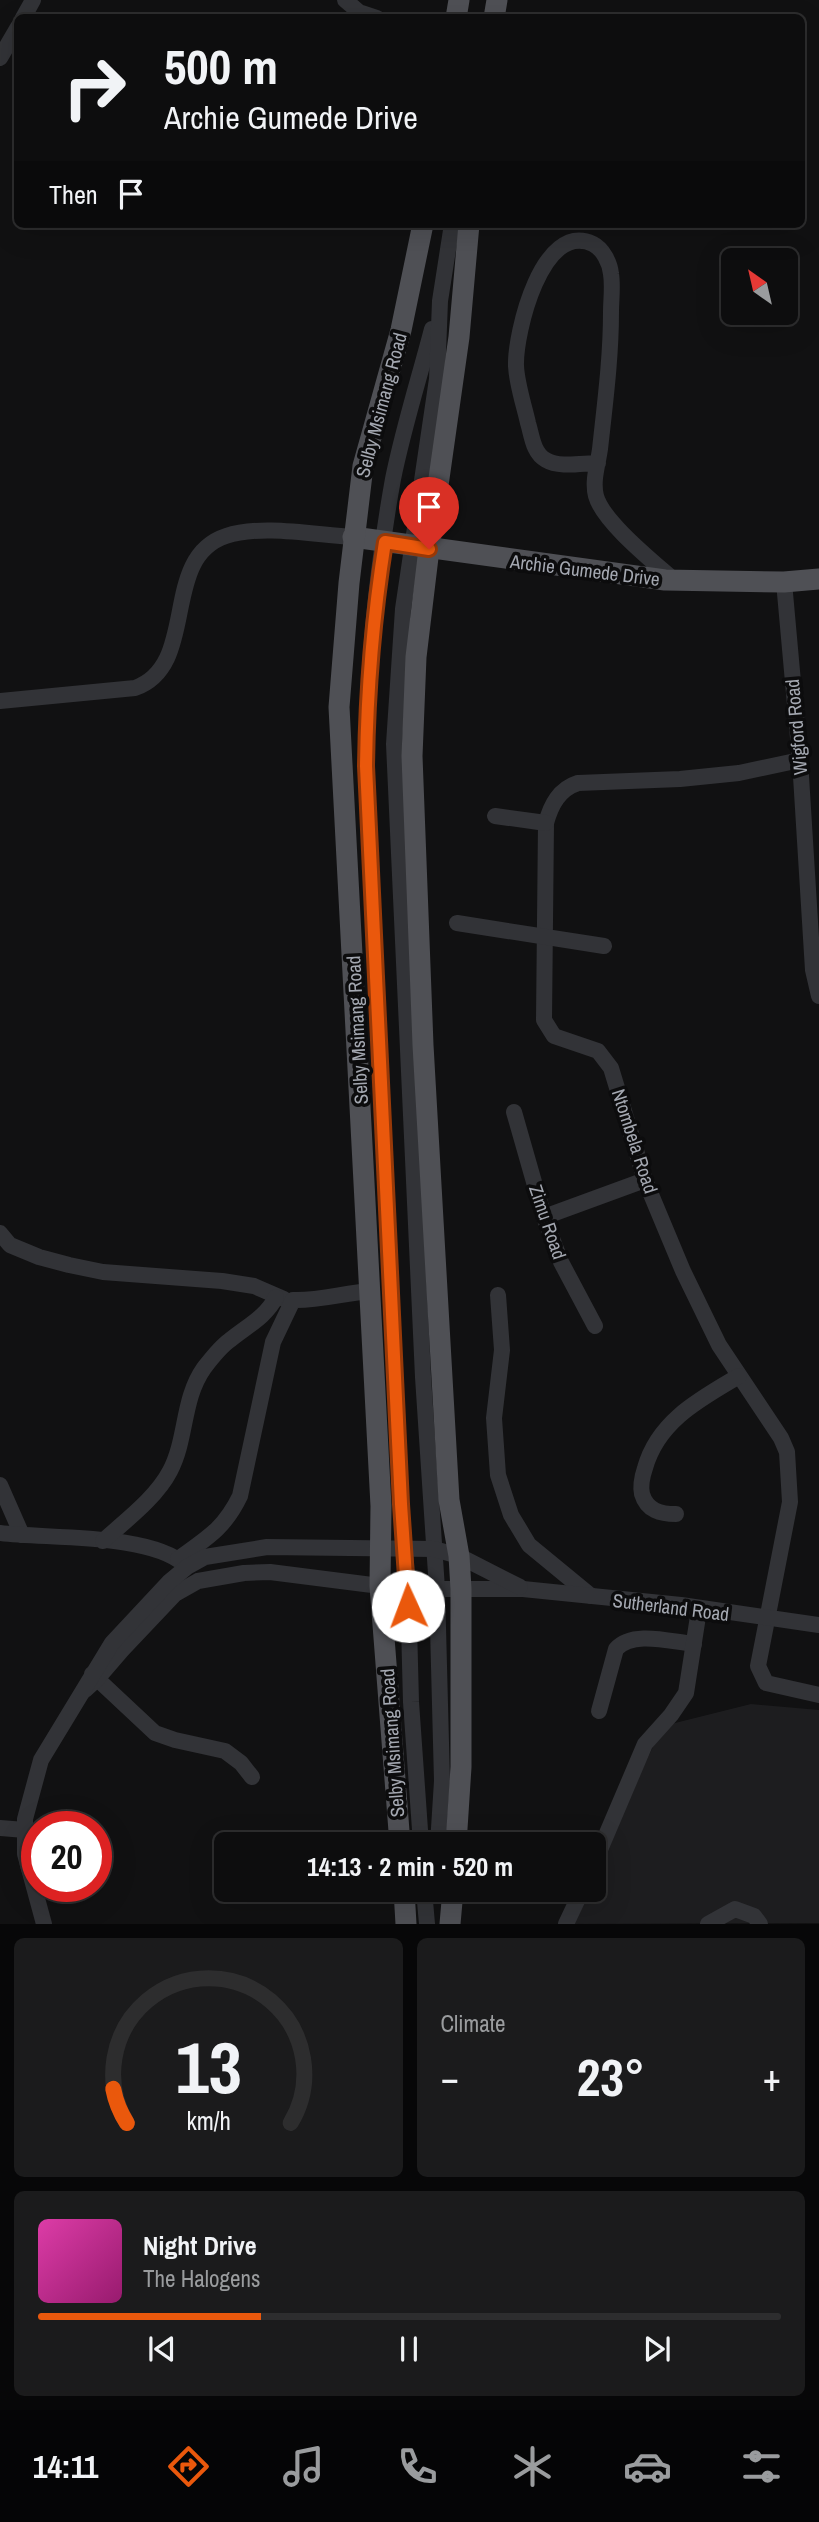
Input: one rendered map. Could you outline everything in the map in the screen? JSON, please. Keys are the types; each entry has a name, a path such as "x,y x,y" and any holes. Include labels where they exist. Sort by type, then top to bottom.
{"main road":[{"name":"Selby Msimang Road","path":"399,1832 380,1586 381,1506 371,1291 339,708 353,537 363,466 401,330 422,228"},
{"path":"457,1832 461,1768 461,1590 459,1556 448,1486 423,1045 412,756 420,548 459,337 469,228"},
{"name":"Archie Gumede Drive","path":"353,537 675,581 784,582 819,579"},
{"path":"405,1902 406,1923"},
{"path":"450,1923 452,1902"}],"street":[{"path":"345,0 365,14"},
{"path":"0,58 14,34"},
{"path":"420,1832 411,1702 408,1587 401,1504 366,766 369,662 393,479 440,301 451,228"},
{"path":"598,463 553,463 539,455 531,435 516,368 516,350 537,277 547,259 562,244 582,241 594,244 604,254 611,275 611,334 598,463 595,489 601,507 642,551 675,581"},
{"path":"439,1832 442,1781 437,1589 423,1377 394,744 403,609 420,548 437,379 440,301"},
{"path":"0,702 135,688 156,676 166,662 190,570 204,549 216,540 239,533 276,532 353,537"},
{"name":"Wigford Road","path":"784,582 800,760 813,970 819,996"},
{"name":"Ntombela Road","path":"800,760 739,774 578,783 569,786 554,800 546,823 544,1020 554,1036 598,1051 606,1059 645,1180 705,1319 719,1345 781,1438 787,1452 790,1502 758,1667 766,1683 819,1695"},
{"path":"495,816 546,823"},
{"path":"457,923 604,946"},
{"name":"Zimu Road","path":"514,1112 544,1217 566,1274 595,1326"},
{"path":"544,1217 645,1180"},
{"path":"0,1233 10,1245 39,1257 103,1272 243,1284 254,1286 276,1297 293,1300 308,1301 371,1291"},
{"path":"498,1295 502,1350 494,1418 498,1475 510,1515 529,1545 564,1577 593,1598"},
{"path":"103,1541 157,1488 170,1471 187,1410 197,1381 205,1368 226,1342 268,1311 276,1297"},
{"path":"28,1811 41,1760 95,1676 112,1643 183,1563 230,1517 240,1496 273,1342 293,1300"},
{"path":"676,1514 662,1514 645,1503 640,1484 653,1446 664,1430 695,1402 739,1376"},
{"path":"0,1485 22,1535"},
{"path":"0,1532 138,1545 183,1563 198,1581"},
{"path":"183,1563 216,1554 267,1547 434,1549 459,1556 523,1589"},
{"path":"95,1676 175,1594 198,1581 244,1573 270,1572 380,1586 461,1590 523,1589"},
{"name":"Sutherland Road","path":"523,1589 681,1605 699,1610 819,1625"},
{"path":"606,1836 645,1744 686,1693 699,1610"},
{"path":"599,1711 615,1649 620,1644 636,1639 694,1644"},
{"path":"95,1676 155,1734 225,1751 241,1763 252,1777"},
{"path":"0,1828 21,1830"},
{"path":"39,1902 44,1923"},
{"path":"425,1902 427,1923"},
{"path":"435,1902 435,1923"},
{"path":"566,1923 576,1902"},
{"path":"708,1923 735,1909 754,1916 760,1923"}],"shaded area":[{"path":"751,1704 819,1710 819,1923 568,1924 578,1902 606,1902 606,1844 663,1726"}],"route":[{"path":"408,1606 366,766 369,662 385,542 429,549"}]}
